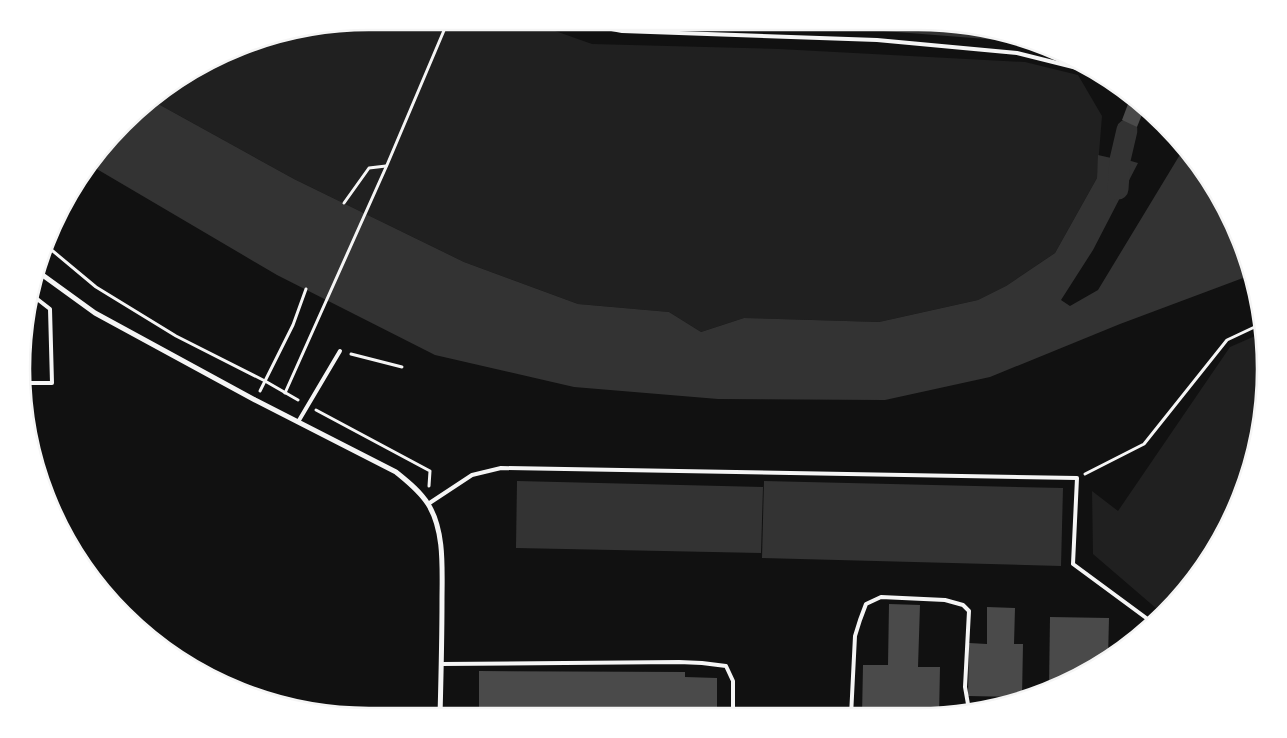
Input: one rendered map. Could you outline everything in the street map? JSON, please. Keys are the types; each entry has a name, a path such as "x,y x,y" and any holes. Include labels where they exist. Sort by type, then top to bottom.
{"street":[{"path":"44,276 95,313 256,400 396,472 410,483 428,504 439,530 442,559 440,708"}],"lane":[{"path":"617,30 877,40 1017,52 1070,66"},
{"path":"31,383 52,383 50,309 38,300"},
{"path":"298,422 340,351"},
{"path":"428,504 472,475 501,468 1077,478 1073,564 1147,619"},
{"path":"851,708 855,636 866,604 882,597 945,600 964,605 969,611 965,687 968,704"},
{"path":"441,664 679,662 726,666 733,681 733,708"}],"path":[{"path":"285,393 387,166 444,30"},
{"path":"344,203 369,168 387,166"},
{"path":"52,249 96,287 176,336 265,381 430,471"},
{"path":"256,400 294,326 306,289"},
{"path":"1077,478 1144,444 1227,340 1254,327"},
{"path":"340,351 402,367"}],"shaded area":[{"path":"369,30 552,30 592,44 779,49 1025,62 1078,75 1102,116 1097,178 1055,253 1006,286 978,300 879,322 744,318 701,332 669,312 578,304 464,262 294,179 158,104 199,75 219,65 260,48 303,37 325,33"},
{"path":"870,30 940,31 997,40"},
{"path":"158,104 294,179 464,262 578,304 669,312 701,332 744,318 879,322 978,300 1006,286 1055,253 1097,178 1098,155 1138,163 1093,250 1061,300 1070,306 1098,290 1180,154 1200,181 1222,219 1244,278 1120,324 990,377 885,400 718,399 574,387 435,355 277,275 96,169 129,129"},
{"path":"1255,336 1256,391 1254,413 1245,457 1231,499 1212,538 1187,575 1158,609 1093,554 1092,491 1118,511 1230,347"},
{"path":"517,481 763,487 761,553 516,548"},
{"path":"764,481 1063,488 1061,566 762,558"}],"building":[{"path":"1128,103 1142,114 1137,127 1122,120"},
{"path":"889,604 920,605 918,667 940,667 939,707 862,708 863,665 888,665"},
{"path":"987,607 1015,608 1014,644 1023,644 1022,691 1003,697 968,696 969,643 987,644"},
{"path":"1050,617 1109,618 1108,649 1087,663 1049,681"},
{"path":"479,671 685,672 685,677 717,678 717,708 479,708"}],"waterway":[{"path":"1118,189 1120,160 1127,130"}]}
